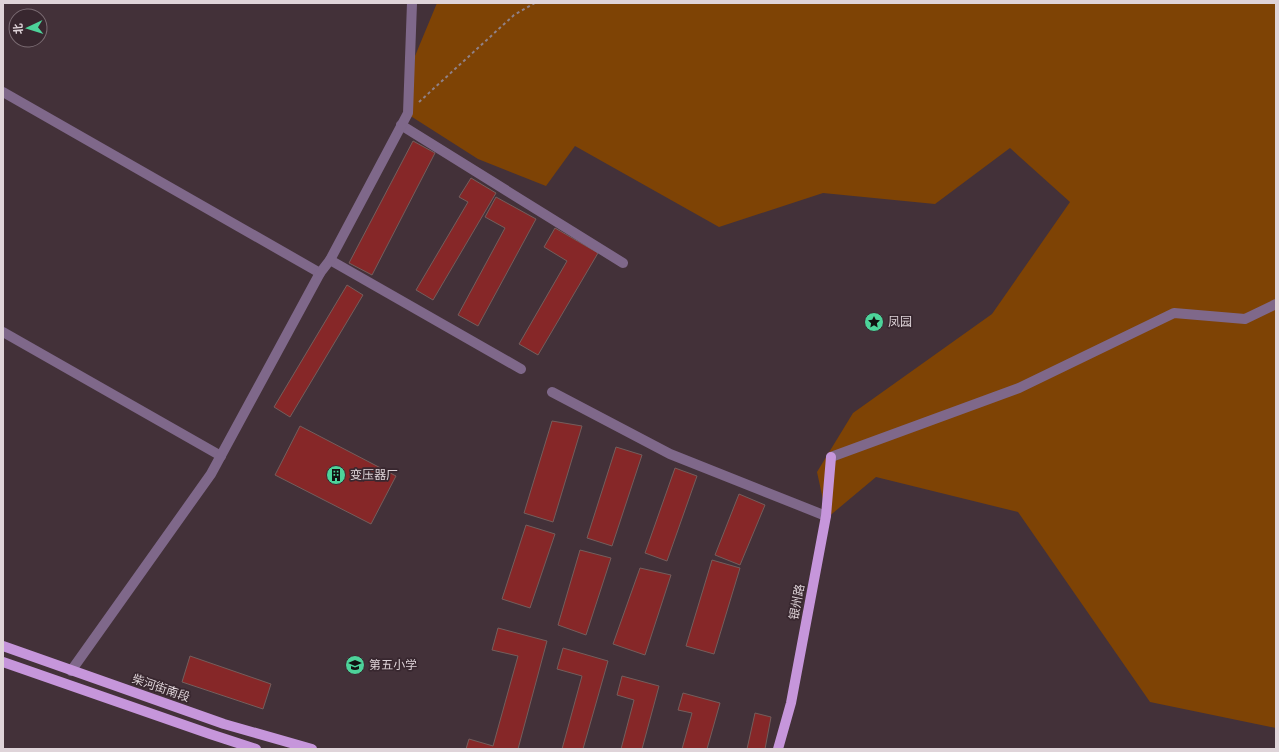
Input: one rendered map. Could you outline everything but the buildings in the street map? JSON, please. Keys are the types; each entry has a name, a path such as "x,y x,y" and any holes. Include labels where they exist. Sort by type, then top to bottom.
{"main road":[{"name":"银州路","path":"778,749 791,703 826,516 831,458"},
{"name":"柴河街南段","path":"3,646 224,724 312,749"},
{"path":"3,662 256,749"}],"street":[{"path":"71,671 211,474 320,273 330,260 408,113 412,3"},
{"path":"3,92 320,273"},
{"path":"401,125 623,263"},
{"path":"330,260 521,369"},
{"path":"831,458 1019,388 1174,313 1245,319 1276,304"},
{"path":"3,332 221,456"},
{"path":"552,392 670,454 826,516"}],"path":[{"path":"408,113 514,15 535,3"}],"shaded area":[{"path":"437,3 1276,3 1276,728 1150,702 1018,512 876,477 827,518 817,472 853,413 992,314 1070,202 1010,148 935,204 823,193 719,227 575,146 546,186 478,159 409,115 415,56"}],"place":[{"name":"凤园","path":"874,322"},
{"name":"变压器厂","path":"336,475"},
{"name":"第五小学","path":"355,665"}]}
